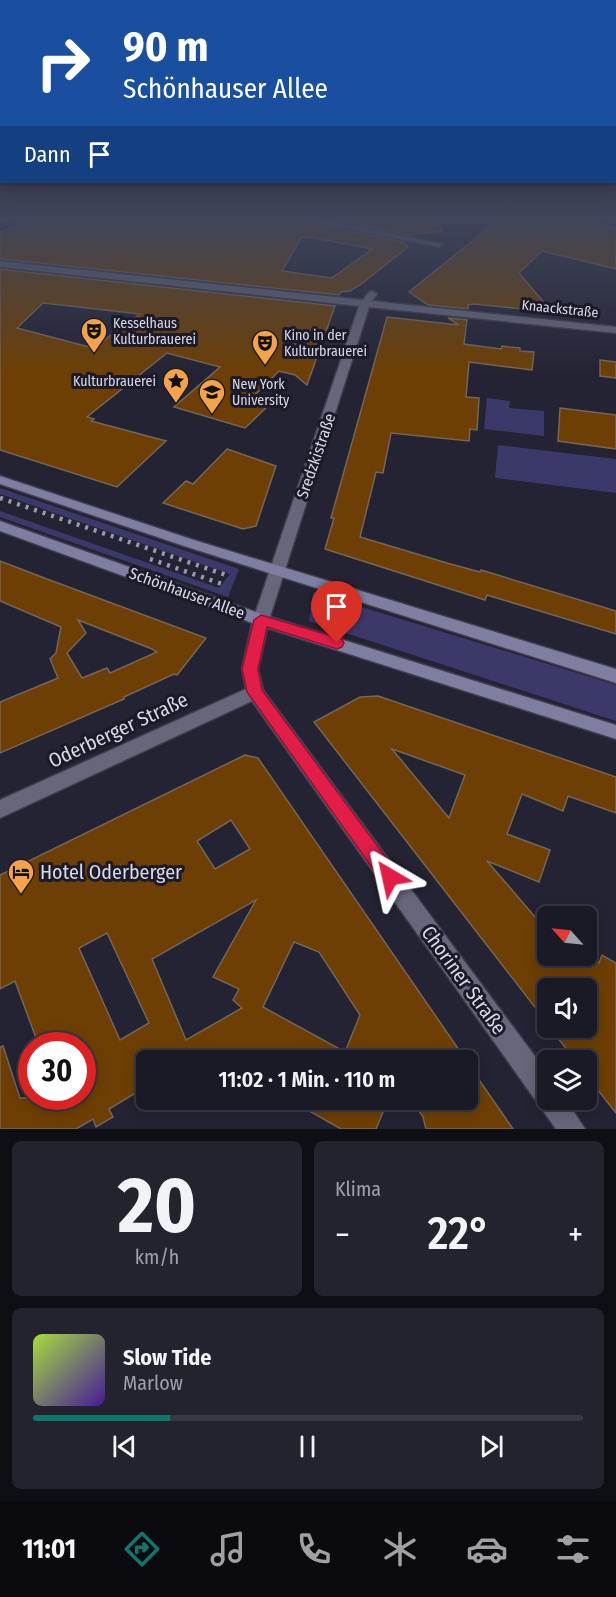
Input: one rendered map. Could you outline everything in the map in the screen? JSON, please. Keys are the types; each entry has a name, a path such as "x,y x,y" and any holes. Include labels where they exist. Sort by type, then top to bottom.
{"main road":[{"path":"0,480 179,540 616,676"},
{"name":"Schönhauser Allee","path":"0,526 261,620 616,732"}],"street":[{"name":"Knaackstraße","path":"60,270 369,299 616,330"},
{"name":"Sredzkistraße","path":"261,620 369,299"},
{"name":"Choriner Straße","path":"261,620 250,669 255,692 537,1080"},
{"name":"Oderberger Straße","path":"0,809 255,692"},
{"path":"558,1110 572,1129"}],"shaded area":[{"path":"487,398 510,401 509,408 544,411 544,436 484,429"},
{"path":"498,445 616,459 616,493 495,478"},
{"path":"0,488 239,569 228,597 0,517 0,511 219,588 230,574 0,494"},
{"path":"313,592 616,685 616,721 309,621"}],"building":[{"path":"0,270 335,306 307,385 295,375 279,371 249,401 268,406 245,428 174,407 220,367 167,353 87,417 94,419 91,421 166,441 117,487 0,450","holes":["43,303 140,314 93,348 17,328"]},
{"path":"101,270 283,270 332,278 343,270 379,270 360,285 350,291 340,292 339,295"},
{"path":"437,270 522,270 519,273 552,312 474,304 468,305 468,309 428,305 409,292"},
{"path":"387,317 459,325 448,318 467,320 464,344 501,349 502,346 520,348 520,351 534,352 532,370 469,362 466,397 479,398 477,430 470,429 469,441 391,433 383,473 376,472 360,537 480,572 481,570 616,611 616,634 487,595 485,600 325,549 334,518 331,518"},
{"path":"600,360 616,362 616,378 600,376"},
{"path":"560,408 616,415 616,449 558,441"},
{"path":"227,449 276,466 256,526 243,529 163,503 186,481 193,484"},
{"path":"0,561 206,638 177,675 174,674 124,699 0,753 0,702 58,678 50,659 56,653 61,627 0,601","holes":["78,620 157,652 110,673 107,668 82,678 67,653 86,633"]},
{"path":"378,696 616,777 616,813 568,796 563,811 522,794 507,834 550,850 539,882 487,861 537,919 537,966 597,966 602,955 616,963 616,1113 597,1089 597,1050 567,1050 558,1038 597,1038 597,978 537,978 537,1010 314,722 360,697","holes":["392,749 465,775 449,818"]},
{"path":"245,755 258,758 459,1050 346,1050 360,1015 319,952 294,942 263,1007 341,1050 136,1050 136,1093 109,1109 113,1117 96,1127 93,1119 76,1129 0,1129 0,1047 3,1046 18,1092 18,1110 96,1110 96,1032 34,1032 15,981 0,989 0,875","holes":["231,820 250,849 215,869 197,841","256,900 213,977 239,989 233,1000 242,1008 186,1040 152,959","107,933 149,1023 120,1040 79,948"]},
{"path":"478,1078 513,1129 426,1129 418,1110 478,1110"},
{"path":"308,1110 384,1110 376,1129 341,1129"}],"railway":[{"path":"0,498 229,576"},
{"path":"150,559 222,584"}],"place":[{"name":"Kesselhaus Kulturbrauerei","path":"94,354"},
{"name":"Kino in der Kulturbrauerei","path":"265,366"},
{"name":"Kulturbrauerei","path":"176,404"},
{"name":"New York University","path":"212,415"},
{"name":"Hotel Oderberger","path":"21,895"}],"route":[{"path":"337,643 261,620 250,669 255,692 390,877"}]}
